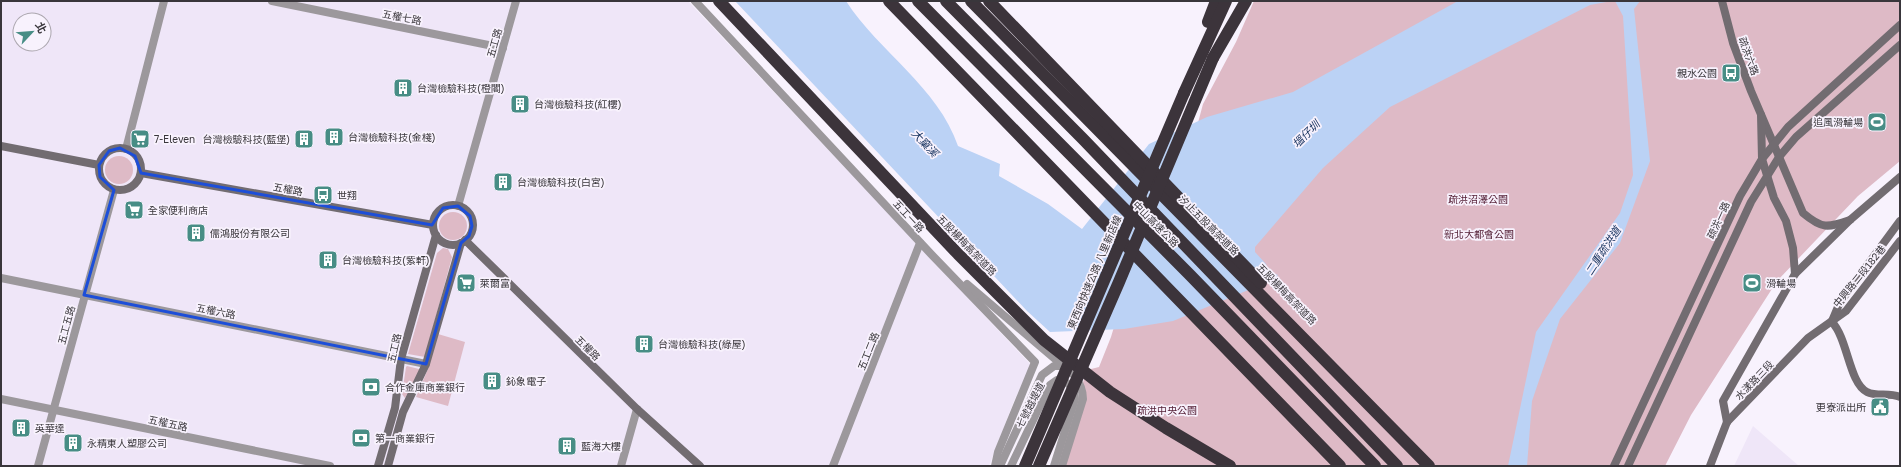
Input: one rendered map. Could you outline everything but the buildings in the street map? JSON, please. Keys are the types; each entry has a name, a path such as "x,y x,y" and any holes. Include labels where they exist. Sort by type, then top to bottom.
{"highway":[{"name":"五股楊梅高架道路","path":"719,1 953,248 1044,340 1110,392 1166,428 1230,466"},
{"path":"889,1 1340,466"},
{"name":"中山高速公路","path":"918,1 1191,276 1375,466"},
{"name":"中山高速公路","path":"946,1 1083,139 1397,466"},
{"name":"汐止五股高架道路","path":"971,1 1429,466"},
{"name":"五股楊梅高架道路","path":"989,1 1397,424 1433,466"},
{"path":"1184,93 1216,1"},
{"name":"東西向快速公路 八里新店線","path":"1025,466 1184,93 1226,1"},
{"path":"1039,466 1119,282 1237,1"},
{"path":"1214,58 1246,1"}],"street":[{"path":"126,149 164,1"},
{"name":"五權七路","path":"272,1 503,48"},
{"name":"五工路","path":"458,206 516,1"},
{"name":"五工一路","path":"695,1 920,243 1035,362 998,452 995,466"},
{"name":"疏洪六路","path":"1722,1 1733,43 1761,116 1803,213 1816,224 1832,226 1850,220"},
{"name":"疏洪一路","path":"1614,466 1740,196 1762,159 1788,127 1900,25"},
{"path":"1628,466 1751,202 1767,175 1779,157 1796,137 1900,45"},
{"name":"疏洪六路","path":"1761,116 1762,159 1774,198 1786,221 1793,248 1795,274"},
{"path":"1,146 99,165"},
{"path":"114,149 126,149 139,161 140,173 136,184 126,190 114,190 104,183 100,177 99,165 104,155 109,151 114,149"},
{"name":"五權路","path":"140,173 433,225"},
{"path":"1728,422 1723,401 1795,274 1850,220 1900,177"},
{"name":"五工五路","path":"38,466 114,190"},
{"path":"388,466 403,412 426,364 463,242 471,231 472,221 467,212 458,206 443,208 436,215 433,225 436,235 444,243 450,244 463,242"},
{"path":"1900,220 1840,302 1832,322 1839,329 1858,385 1868,393 1894,394 1900,397"},
{"name":"五工路","path":"378,466 395,408 401,359 436,235"},
{"name":"中興路二段182巷","path":"1832,322 1846,310 1900,241"},
{"name":"五權路","path":"463,242 637,409 700,466"},
{"name":"五工二路","path":"833,466 920,243"},
{"path":"931,254 1063,366 1080,383 1083,390 1083,399 1062,466"},
{"name":"五權六路","path":"1,278 426,364"},
{"name":"水漾路三段","path":"1710,466 1728,422 1808,338 1832,322"},
{"name":"七號越堤道","path":"1000,466 1042,375 1054,366 1063,366"},
{"name":"七號越堤道","path":"1011,466 1050,385 1057,380 1064,381 1071,386 1075,392 1054,466"},
{"name":"五權五路","path":"1,399 330,466"},
{"path":"621,466 637,409"}],"highlighted area":[{"path":"120,148 135,156 141,173 432,225 443,208 458,206 470,216 472,226 469,236 461,243 426,364 84,295 114,190 100,177 99,165 109,151"}],"shaded area":[{"path":"1,1 688,1 1031,365 1014,401 989,466 1,466"},
{"path":"1753,426 1799,466 1734,466"}],"green space":[{"name":"疏洪沼澤公園","path":"1254,1 1900,1 1900,161 1858,196 1777,281 1691,415 1665,466 1056,466 1087,370 1099,367 1111,337 1130,274 1191,149 1203,104 1236,42"},
{"path":"119,156 129,160 133,170 129,180 119,184 109,180 105,170 109,160"},
{"path":"453,212 463,216 467,226 463,236 453,240 443,236 439,226 443,216"},
{"path":"443,248 448,249 452,257 425,357 408,354 437,253"},
{"path":"438,334 465,342 448,406 416,397 428,369"},
{"path":"407,366 419,369 420,371 405,398 402,394"}],"water":[{"path":"735,1 846,1 859,19 907,70 937,106 949,125 958,146 1000,164 999,176 1048,204 1082,229 1149,144 1207,117 1293,92 1458,1 1612,1 1590,5 1390,107 1323,168 1255,247 1255,252 1266,264 1268,271 1278,275 1275,279 1173,321 1124,329 1050,332 1027,311"},
{"name":"二重疏洪道","path":"1615,1 1640,1 1634,9 1650,161 1620,243 1560,319 1532,401 1527,466 1508,466 1536,332 1620,213 1633,175 1623,16"}],"place":[{"name":"親水公園","path":"1731,73"},
{"name":"台灣檢驗科技(橙閣)","path":"403,88"},
{"name":"台灣檢驗科技(紅樓)","path":"520,104"},
{"name":"追風滑輪場","path":"1877,122"},
{"name":"台灣檢驗科技(金棧)","path":"334,137"},
{"name":"7-Eleven","path":"140,139"},
{"name":"台灣檢驗科技(藍堡)","path":"304,139"},
{"name":"台灣檢驗科技(白宮)","path":"503,182"},
{"name":"世翔","path":"323,195"},
{"name":"全家便利商店","path":"134,210"},
{"name":"儒鴻股份有限公司","path":"196,233"},
{"name":"台灣檢驗科技(紫軒)","path":"328,260"},
{"name":"萊爾富","path":"466,283"},
{"name":"滑輪場","path":"1752,283"},
{"name":"台灣檢驗科技(綠屋)","path":"644,344"},
{"name":"鈊象電子","path":"492,381"},
{"name":"合作金庫商業銀行","path":"371,387"},
{"name":"更寮派出所","path":"1880,407"},
{"name":"英華達","path":"21,428"},
{"name":"第一商業銀行","path":"361,438"},
{"name":"永精東人塑膠公司","path":"73,443"},
{"name":"藍海大樓","path":"567,446"}],"water label":[{"name":"塭仔圳","path":"1306,134"},
{"name":"大窠溪","path":"925,143"}],"park label":[{"name":"新北大都會公園","path":"1479,234"},
{"name":"疏洪中央公園","path":"1167,410"}]}
